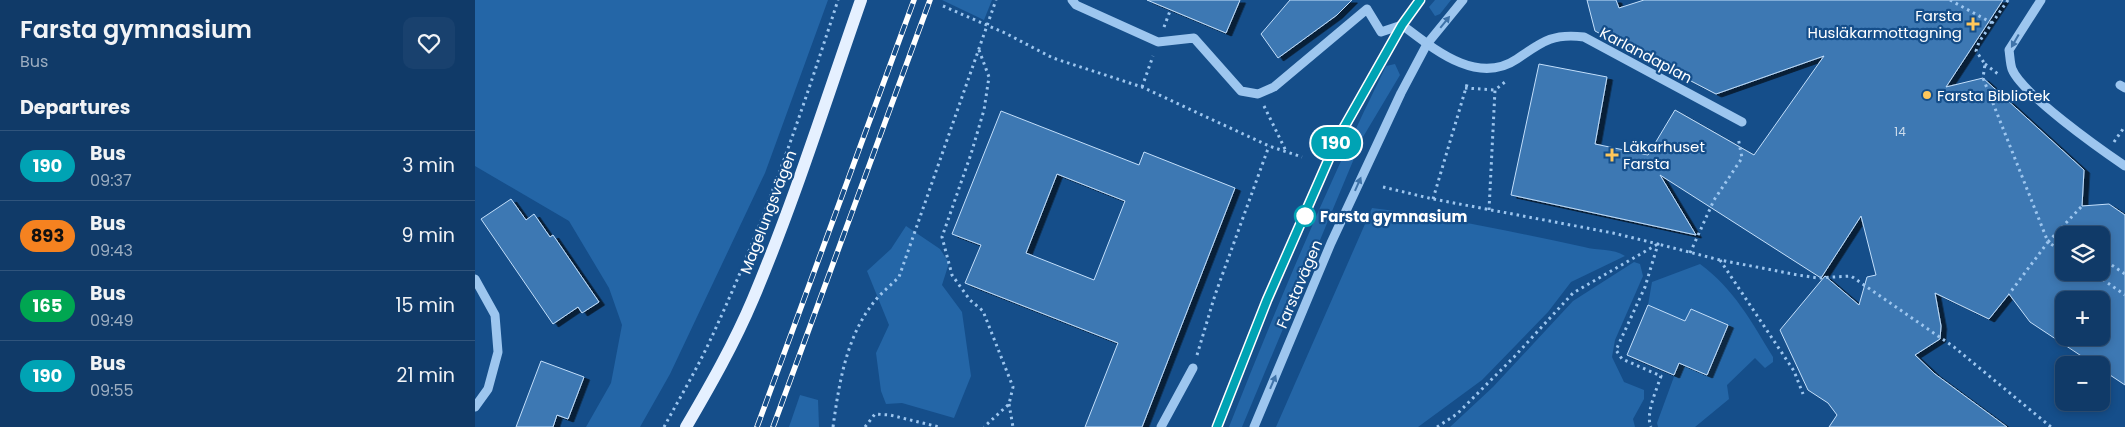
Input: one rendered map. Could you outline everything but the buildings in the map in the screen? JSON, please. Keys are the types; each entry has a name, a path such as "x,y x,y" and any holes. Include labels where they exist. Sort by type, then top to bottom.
{"main road":[{"name":"Magelungsvägen","path":"686,427 730,348 753,300 794,194 861,0"}],"street":[{"path":"1072,0 1076,5 1158,42 1194,38 1241,91 1258,94 1274,87 1367,9 1381,32 1402,25"},
{"name":"Farstavägen","path":"1217,427 1267,300 1338,138 1402,25 1420,0"},
{"name":"Farstavägen","path":"1254,427 1331,243 1401,93 1427,44 1463,0"},
{"path":"2041,0 2009,50 2013,69 2026,87 2042,102 2086,139 2125,166"},
{"name":"Karlandaplan","path":"1402,25 1427,44 1472,68 1494,70 1515,60 1541,41 1568,35 1583,37 1742,122"},
{"path":"475,279 495,315 498,352 488,389 475,407"},
{"path":"1161,427 1193,368"}],"path":[{"path":"664,427 706,349 743,268 802,111 838,0"},
{"path":"833,427 839,378 860,325 874,302 899,277 979,49 985,26 996,0"},
{"path":"1950,0 1992,23"},
{"path":"2009,0 1979,42 1976,51 1985,64 1983,78 2048,242 2055,247"},
{"path":"943,6 985,26 1005,33 1053,58 1142,88 1269,146 1302,156"},
{"path":"979,49 989,77 984,110 942,237 951,275 970,300 983,311 1013,386 1009,404 1013,427"},
{"path":"1433,199 1472,68"},
{"path":"1465,88 1495,90 1509,79"},
{"path":"1489,210 1495,90"},
{"path":"1258,94 1286,151"},
{"path":"1690,252 1714,200 1741,158 1737,131"},
{"path":"1193,368 1215,295 1269,146"},
{"path":"1383,186 1433,199 1613,233 1720,260 1818,278 1851,276 1954,347 2051,427"},
{"path":"2009,294 2048,242 2082,206"},
{"path":"1437,427 1457,414 1514,357 1573,293 1657,244"},
{"path":"1651,427 1649,424 1652,405 1661,376 1622,359 1616,350 1645,287 1657,244"},
{"path":"1720,260 1794,371 1803,394"},
{"path":"2110,264 2125,274"},
{"path":"2105,281 2125,295"},
{"path":"984,427 1009,404"},
{"path":"865,427 875,414 891,415 939,427"}],"shaded area":[{"path":"475,0 828,0 765,173 670,374 640,427 586,427 611,383 622,325 609,288 569,221 475,166"},
{"path":"942,0 992,0 984,20"},
{"path":"1435,0 1451,0 1440,14 1435,16 1429,7"},
{"path":"1395,64 1400,75 1363,137 1242,427 1229,427 1284,290 1323,200 1386,66"},
{"path":"1372,208 1478,225 1620,253 1625,256 1571,282 1548,312 1482,380 1418,427 1276,427"},
{"path":"906,226 940,249 949,263 942,285 962,312 971,376 954,418 902,403 886,404 881,391 876,353 889,325 867,271 891,249"},
{"path":"1634,262 1640,264 1643,276 1615,340 1612,357 1624,382 1644,390 1644,399 1633,419 1635,427 1450,427 1493,387 1573,301"},
{"path":"1700,264 1723,284 1741,306 1773,357 1773,362 1765,368 1755,358 1727,385 1729,399 1695,427 1658,427 1657,423 1679,363 1707,374 1728,325 1691,309 1685,321 1648,305 1652,282"},
{"path":"800,395 818,400 819,427 789,427"}],"railway":[{"path":"757,427 914,0"},
{"path":"773,427 930,0"}],"bus line":[{"name":"190","path":"1217,427 1267,300 1338,138 1402,25 1420,0"}],"place":[{"name":"Farsta Husläkarmottagning","path":"1973,24"},
{"name":"Farsta Bibliotek","path":"1927,95"},
{"name":"Läkarhuset Farsta","path":"1612,155"},
{"name":"Farsta gymnasium","path":"1305,216"}]}
